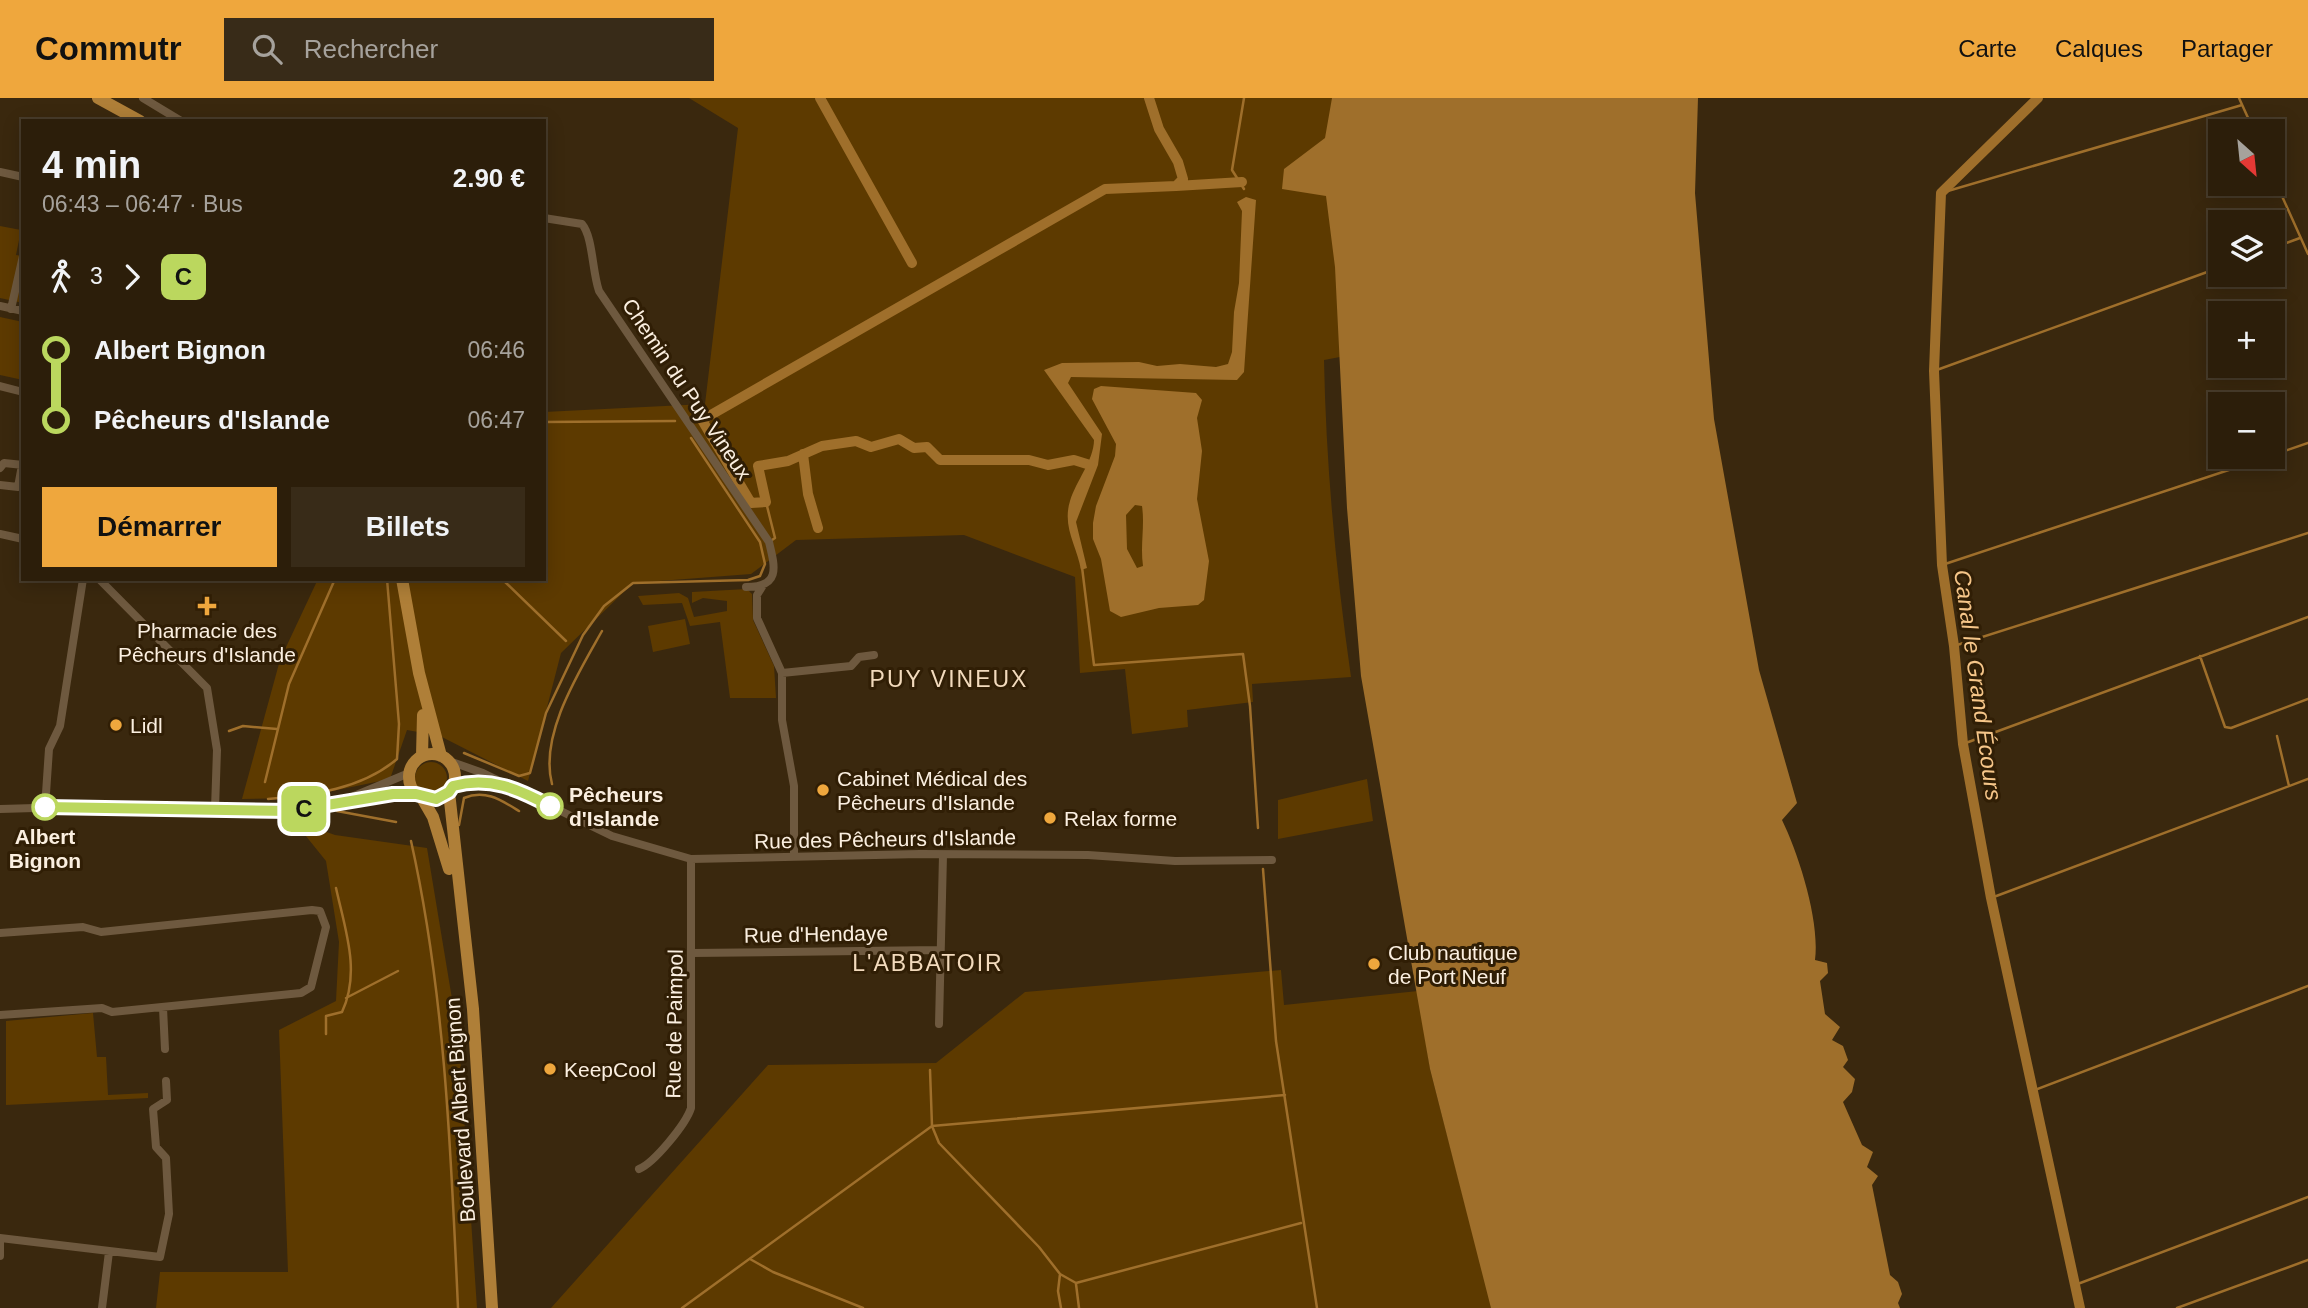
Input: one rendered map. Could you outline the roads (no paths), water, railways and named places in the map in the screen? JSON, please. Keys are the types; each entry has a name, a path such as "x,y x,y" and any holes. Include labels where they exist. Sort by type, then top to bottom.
{"main road":[{"path":"98,98 136,119"},
{"path":"402,581 419,673 424,733 422,756"},
{"path":"419,673 445,758 455,772 451,789 436,799 419,796 412,788 409,773 414,762 422,756 445,758"},
{"name":"Boulevard Albert Bignon","path":"451,789 459,909 473,1009 492,1308"},
{"name":"Boulevard Albert Bignon","path":"419,796 437,828 459,909"}],"street":[{"path":"143,98 178,119"},
{"path":"0,172 21,177"},
{"name":"Chemin du Puy Vineux","path":"546,218 582,223 589,232 592,271 599,291 770,544 774,569 770,581 757,595 757,618 780,663 782,673"},
{"path":"11,309 21,265"},
{"path":"0,306 21,311"},
{"path":"0,386 21,391"},
{"path":"0,468 4,463 21,465"},
{"path":"0,485 14,489 18,487 21,470"},
{"path":"0,534 21,539"},
{"path":"45,807 48,749 60,726 83,581"},
{"path":"101,581 207,688 217,750 215,809"},
{"path":"746,587 762,587"},
{"path":"794,857 794,786 791,755 782,720 782,673 852,666 859,657 874,655"},
{"name":"Rue des Pêcheurs d'Islande","path":"445,758 513,787 612,836 691,859 1088,855 1175,861 1272,860"},
{"path":"328,804 380,787 409,773"},
{"name":"Rue des Pêcheurs d'Islande","path":"451,789 484,781 513,787"},
{"path":"0,809 45,807 291,811 393,794 419,796"},
{"path":"939,1024 943,855"},
{"name":"Rue de Paimpol","path":"639,1169 648,1165 683,1123 691,1108 691,859"},
{"path":"0,933 83,927 100,932 312,910 320,911 325,918 315,976 311,987 301,993 163,1008 0,1016"},
{"name":"Rue d'Hendaye","path":"692,953 940,950"},
{"path":"163,1008 165,1049"},
{"path":"0,1256 0,1238 160,1257 169,1214 166,1158 156,1147 153,1109 167,1100 166,1081"},
{"path":"102,1308 109,1252"}],"waterway":[{"path":"820,98 912,263"},
{"path":"1090,465 1074,460 1048,465 1029,460 940,460 927,447 914,448 899,439 871,447 856,441 822,446 788,461 758,466 766,502 751,503 702,420 1105,189 1176,186 1183,179 1178,162 1159,129 1149,98"},
{"path":"1244,98 1232,170 1244,189"},
{"name":"Canal le Grand Écours","path":"2038,98 1941,193 1934,371 1942,565 1954,646 1963,744 1991,898 2080,1308"},
{"path":"2239,98 2249,119"},
{"path":"1941,193 2242,105"},
{"path":"1176,186 1242,182"},
{"path":"2282,196 2308,254"},
{"path":"2285,244 2300,238"},
{"path":"1934,371 2208,272"},
{"path":"546,422 675,421"},
{"path":"464,753 519,776 530,773 546,713 583,635 604,606 633,583 748,580 760,576 765,564 760,542 691,438"},
{"path":"2285,451 2308,443"},
{"path":"803,454 808,494 818,528"},
{"path":"1942,565 2232,469"},
{"path":"766,502 775,538 772,540"},
{"path":"1954,646 2308,533"},
{"path":"1082,567 1094,665 1243,654 1250,706 1258,828"},
{"path":"265,782 289,684 334,581"},
{"path":"268,799 353,784 397,759 399,724 387,581"},
{"path":"504,581 566,641"},
{"path":"1963,744 2308,617"},
{"path":"552,784 549,765 556,725 573,685 602,631"},
{"path":"2200,656 2225,727 2231,728 2308,699"},
{"path":"229,731 243,726 277,729"},
{"path":"2277,736 2289,786"},
{"path":"1991,898 2308,779"},
{"path":"459,825 464,798 472,796 493,797 519,811"},
{"path":"337,811 396,822"},
{"path":"411,841 432,956 445,1073 458,1308"},
{"path":"1263,869 1276,1041 1317,1308"},
{"path":"326,1034 326,1016 342,1012 350,982 350,950 336,888"},
{"path":"346,998 398,971"},
{"path":"2032,1091 2308,986"},
{"path":"930,1070 932,1126 939,1143 1039,1247 1060,1274 1076,1283 1301,1223"},
{"path":"682,1308 932,1126 1285,1095"},
{"path":"2075,1285 2308,1197"},
{"path":"750,1259 773,1272 863,1308"},
{"path":"2177,1308 2308,1260"},
{"path":"1060,1274 1058,1291 1061,1308"},
{"path":"1076,1284 1079,1308"}],"place":[{"name":"Pharmacie des Pêcheurs d'Islande","path":"207,606"},
{"name":"Lidl","path":"116,725"},
{"name":"Cabinet Médical des Pêcheurs d'Islande","path":"823,790"},
{"name":"Pêcheurs d'Islande","path":"550,806"},
{"name":"Albert Bignon","path":"45,807"},
{"name":"Relax forme","path":"1050,818"},
{"name":"Club nautique de Port Neuf","path":"1374,964"},
{"name":"KeepCool","path":"550,1069"}],"district":[{"name":"PUY VINEUX","path":"949,679"},
{"name":"L'ABBATOIR","path":"928,963"}]}
